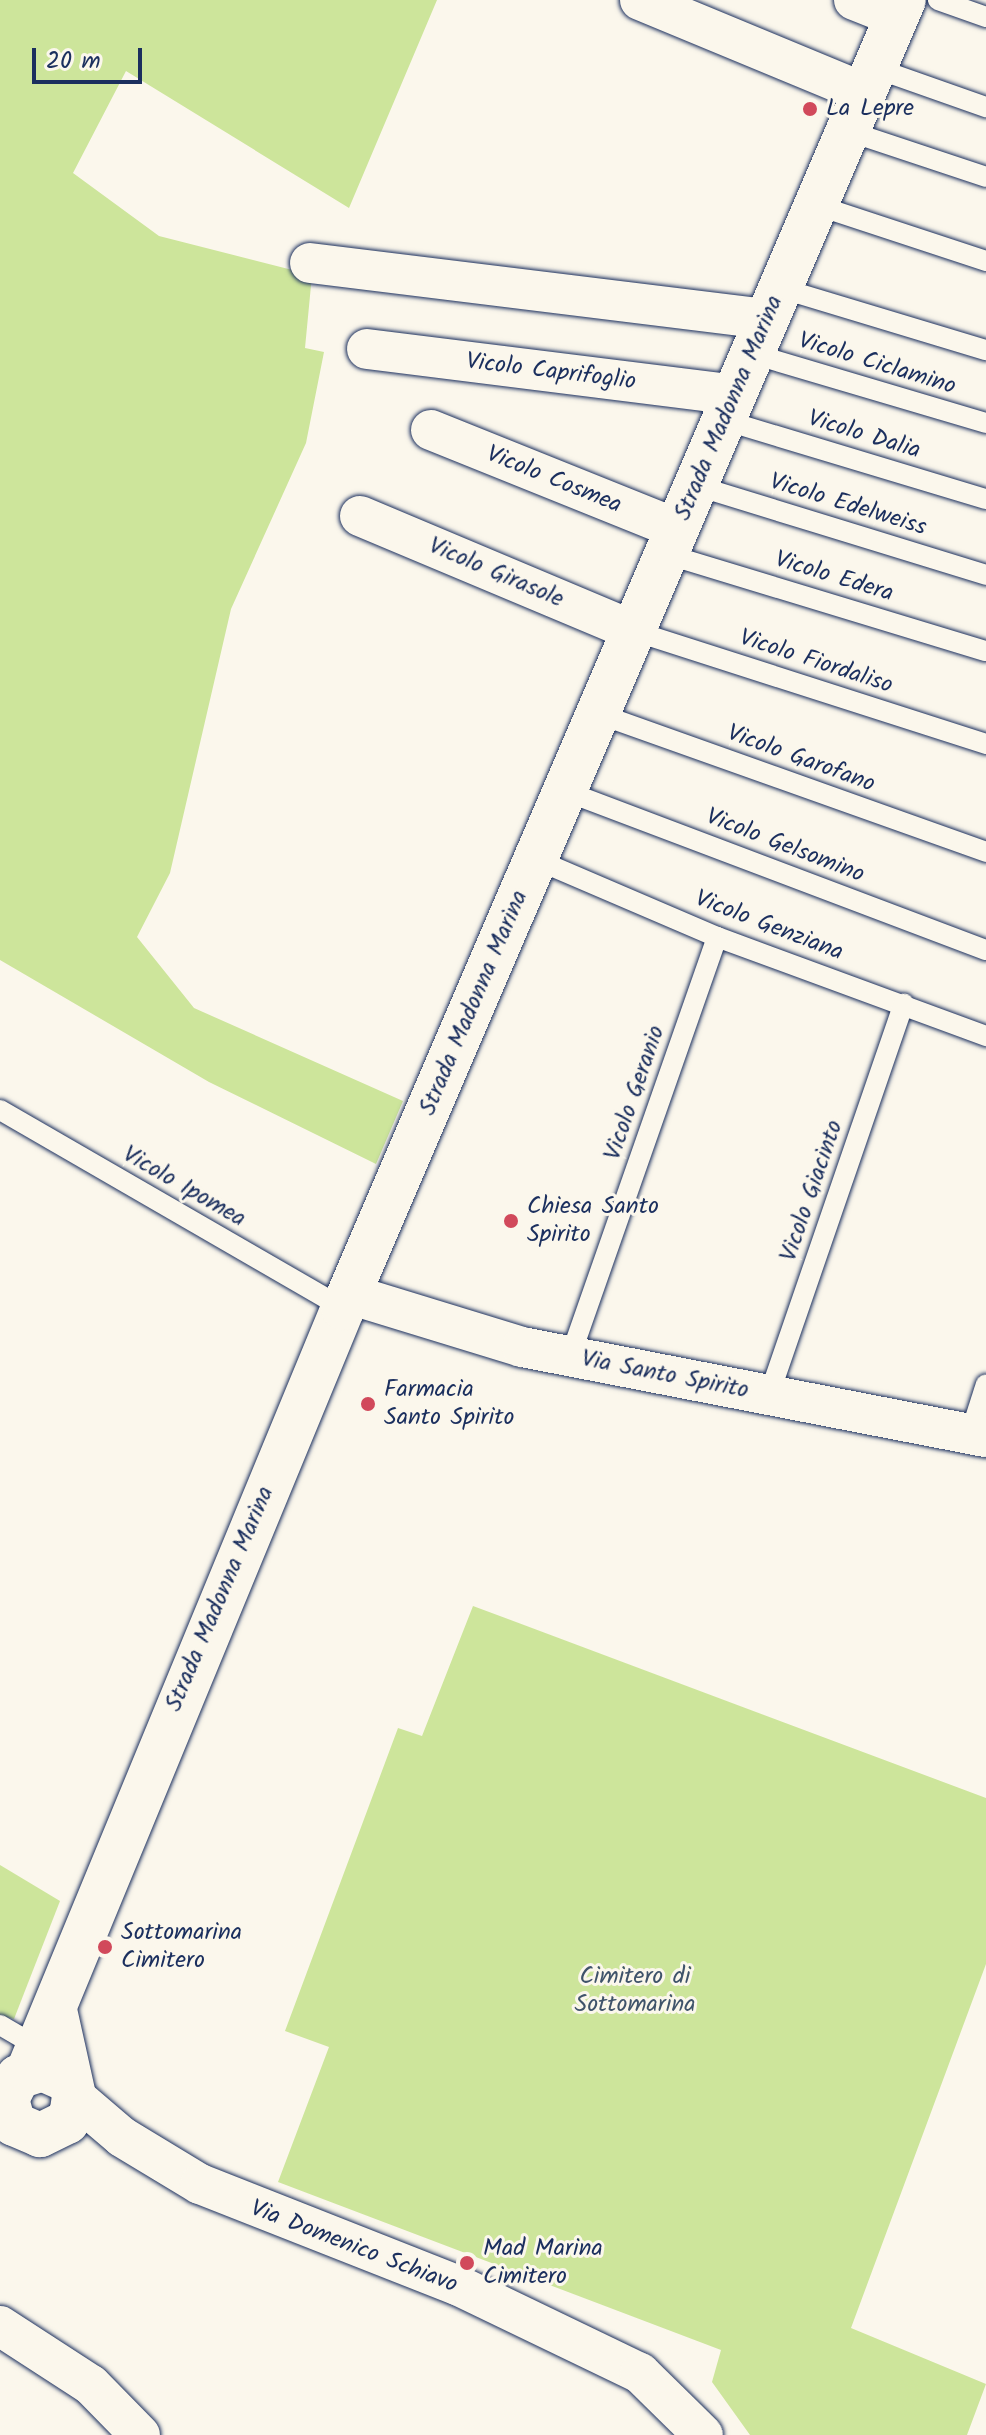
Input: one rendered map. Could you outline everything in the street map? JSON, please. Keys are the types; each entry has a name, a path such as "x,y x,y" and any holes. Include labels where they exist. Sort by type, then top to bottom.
{"street":[{"path":"640,0 862,97"},
{"path":"854,0 900,8"},
{"name":"Strada Madonna Marina","path":"32,2086 81,1930 346,1301 599,714 631,630 731,408 900,8"},
{"path":"310,263 767,320"},
{"name":"Vicolo Caprifoglio","path":"367,349 731,408"},
{"name":"Vicolo Cosmea","path":"431,430 672,541"},
{"name":"Vicolo Girasole","path":"360,516 631,630"},
{"name":"Via Santo Spirito","path":"346,1301 570,1357 978,1435"},
{"name":"Via Domenico Schiavo","path":"32,2086 249,2208 457,2285 640,2373 703,2435"},
{"path":"0,2326 91,2385 140,2435"}],"lane":[{"path":"938,0 986,17"},
{"path":"862,97 986,107"},
{"path":"862,97 986,177"},
{"path":"816,205 986,261"},
{"path":"767,320 986,350"},
{"name":"Vicolo Ciclamino","path":"767,320 986,423"},
{"name":"Vicolo Dalia","path":"731,408 986,499"},
{"name":"Vicolo Edelweiss","path":"694,485 986,575"},
{"name":"Vicolo Edera","path":"672,541 986,651"},
{"name":"Vicolo Fiordaliso","path":"631,630 986,744"},
{"name":"Vicolo Garofano","path":"599,714 986,852"},
{"name":"Vicolo Gelsomino","path":"565,791 986,950"},
{"name":"Vicolo Genziana","path":"535,859 717,937 986,1036"},
{"name":"Vicolo Geranio","path":"570,1357 717,937"},
{"name":"Vicolo Giacinto","path":"769,1395 904,1004"},
{"name":"Vicolo Ipomea","path":"0,1110 346,1301"},
{"path":"978,1435 986,1384"}],"green space":[{"path":"0,0 437,0 349,208 126,71 73,173 159,236 312,275 305,348 324,352 306,443 231,609 170,873 137,937 194,1008 403,1101 376,1164 209,1082 0,960"},
{"name":"Cimitero di Sottomarina","path":"473,1606 986,1798 986,1964 851,2328 986,2384 967,2435 750,2435 712,2382 721,2350 278,2182 329,2047 285,2031 398,1728 422,1736"},
{"path":"0,1865 60,1901 14,2019 0,2015"}],"place":[{"name":"La Lepre","path":"810,109"},
{"name":"Chiesa Santo Spirito","path":"511,1221"},
{"name":"Farmacia Santo Spirito","path":"368,1404"},
{"name":"Sottomarina Cimitero","path":"105,1947"},
{"name":"Mad Marina Cimitero","path":"467,2263"}]}
